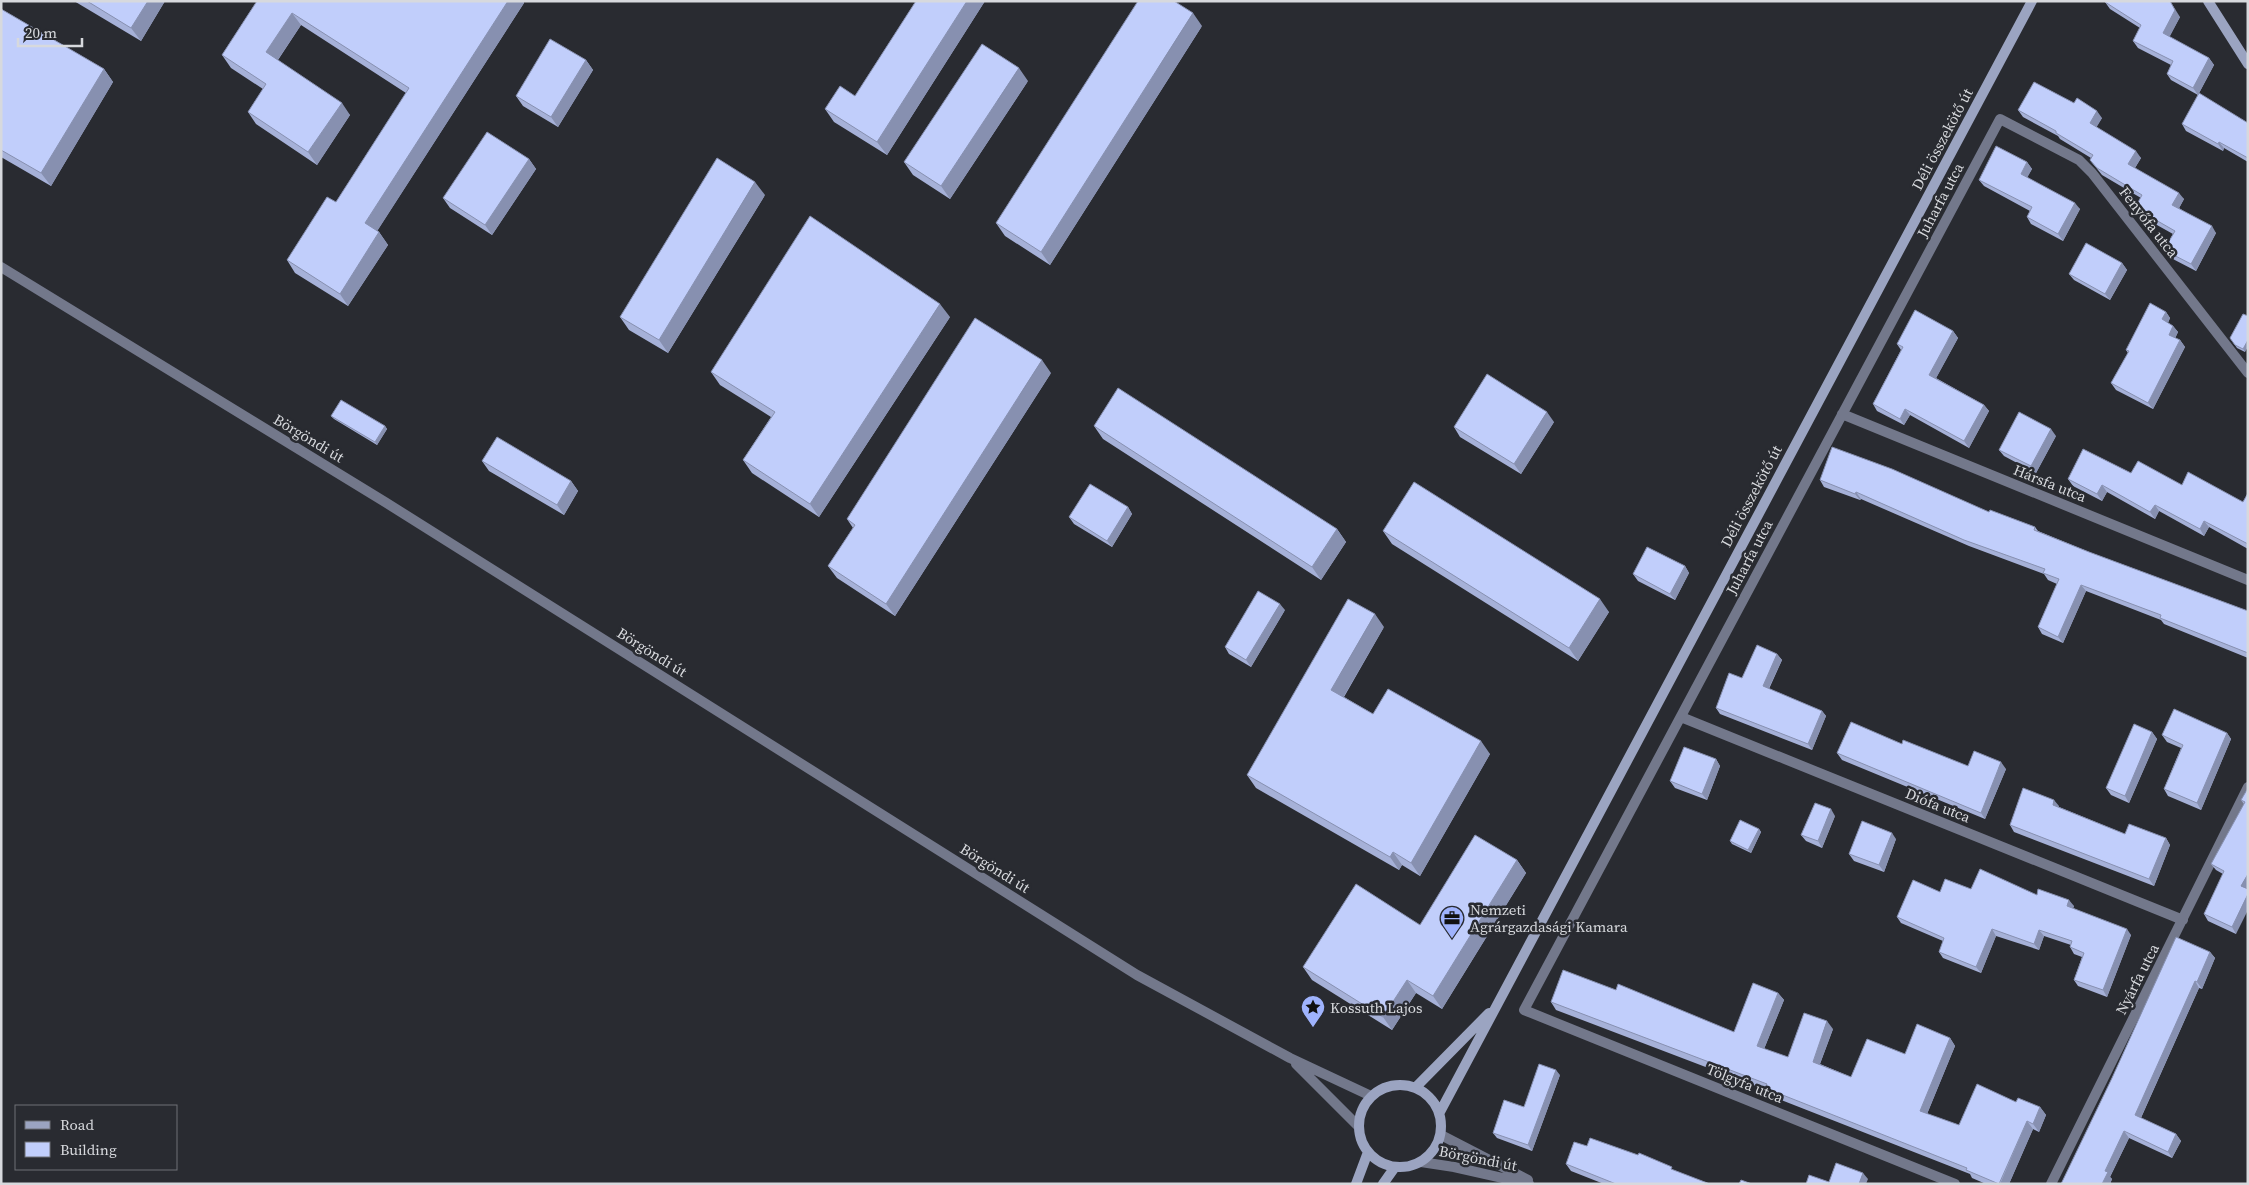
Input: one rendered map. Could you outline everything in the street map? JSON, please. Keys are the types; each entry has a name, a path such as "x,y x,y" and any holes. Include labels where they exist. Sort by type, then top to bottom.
{"main road":[{"name":"Déli összekötő út","path":"1440,1112 2032,1"},
{"path":"2208,1 2248,64"},
{"name":"Déli összekötő út","path":"1416,1087 1497,1006"},
{"path":"1392,1085 1416,1087 1431,1097 1440,1112 1441,1135 1434,1151 1421,1162 1404,1168 1395,1167 1376,1160 1363,1144 1359,1127 1360,1116 1371,1096 1381,1089 1392,1085"},
{"path":"1356,1184 1368,1152"},
{"path":"1383,1184 1395,1167"}],"street":[{"name":"Fenyőfa utca","path":"2000,119 2079,160 2092,173 2248,373"},
{"name":"Juharfa utca","path":"1524,1010 2000,119"},
{"name":"Börgöndi út","path":"1,267 394,507 1137,975 1290,1058 1371,1096"},
{"name":"Hársfa utca","path":"1842,414 2248,580"},
{"name":"Diófa utca","path":"1681,717 2184,920"},
{"name":"Nyárfa utca","path":"2051,1184 2184,920 2248,787"},
{"name":"Tölgyfa utca","path":"1524,1010 1955,1184"},
{"name":"Börgöndi út","path":"1290,1058 1359,1127"},
{"name":"Börgöndi út","path":"1441,1135 1536,1184"},
{"name":"Börgöndi út","path":"1421,1162 1454,1167 1529,1184"}],"building":[{"path":"87,1 148,1 131,28"},
{"path":"257,1 508,1 365,223 379,232 340,294 287,260 327,197 336,202 409,88 292,13 266,52 342,103 308,152 248,112 266,84 222,55"},
{"path":"916,1 967,1 877,142 825,109 840,86 855,96"},
{"path":"1138,1 1174,1 1193,13 1041,252 996,223"},
{"path":"2106,1 2170,1 2175,10 2163,33 2209,58 2193,88 2167,74 2173,61 2133,41 2141,25"},
{"path":"1,9 104,69 41,173 1,150"},
{"path":"550,39 586,60 551,117 516,96"},
{"path":"982,44 1019,68 941,186 904,162"},
{"path":"2034,82 2074,103 2077,98 2097,111 2090,123 2136,151 2128,164 2179,193 2172,205 2212,226 2191,264 2164,250 2175,231 2135,208 2142,195 2097,168 2090,160 2093,155 2056,133 2056,131 2018,110"},
{"path":"2199,93 2248,123 2248,158 2182,124"},
{"path":"487,132 529,159 485,225 443,198"},
{"path":"1996,146 2027,162 2021,174 2075,203 2058,234 2027,217 2032,207 1979,180"},
{"path":"717,158 755,182 659,340 620,317"},
{"path":"810,216 940,304 810,504 743,460 775,412 711,372"},
{"path":"2086,243 2122,263 2105,294 2069,274"},
{"path":"2150,303 2166,312 2162,319 2173,326 2169,335 2180,340 2148,403 2111,383 2129,351 2126,350"},
{"path":"1915,310 1953,331 1929,375 1984,405 1964,441 1905,409 1900,419 1873,404 1903,347 1897,344"},
{"path":"2243,314 2248,316 2248,340 2243,349 2235,345 2230,338"},
{"path":"975,318 1042,360 886,604 828,566 855,525 847,519"},
{"path":"1487,374 1547,412 1514,464 1454,427"},
{"path":"1118,388 1337,529 1312,567 1094,426"},
{"path":"341,400 385,426 375,442 331,416"},
{"path":"2019,412 2051,429 2031,466 1999,450"},
{"path":"497,437 571,481 557,505 482,461"},
{"path":"1832,447 1892,469 1989,512 1990,510 2035,527 2034,530 2089,552 2248,611 2248,653 2160,618 2161,615 2081,585 2058,637 2038,627 2059,579 2043,573 2045,569 1964,540 1856,492 1855,494 1820,480"},
{"path":"2083,449 2131,473 2138,461 2182,485 2188,472 2243,502 2248,493 2248,544 2204,521 2200,529 2155,505 2150,512 2102,485 2097,494 2068,479"},
{"path":"1414,482 1600,599 1569,648 1383,531"},
{"path":"1090,484 1128,507 1107,541 1069,517"},
{"path":"1647,547 1685,566 1670,594 1633,574"},
{"path":"1258,591 1280,604 1246,660 1225,647"},
{"path":"1348,599 1375,614 1331,690 1373,714 1388,689 1481,741 1411,863 1393,852 1390,857 1247,775"},
{"path":"1757,645 1777,654 1763,686 1822,711 1808,744 1716,708 1729,673 1742,678"},
{"path":"2174,709 2227,733 2197,803 2164,789 2183,745 2162,735"},
{"path":"1851,722 1902,744 1903,740 1968,766 1974,751 2001,762 1981,813 1837,753"},
{"path":"2134,724 2152,732 2125,796 2106,788"},
{"path":"1684,747 1716,759 1702,794 1670,781"},
{"path":"2023,788 2054,800 2053,805 2125,834 2129,824 2166,838 2149,879 2010,825"},
{"path":"2248,788 2248,874 2241,886 2248,889 2248,894 2232,927 2204,914 2224,871 2211,864 2245,802 2241,800"},
{"path":"1815,803 1831,809 1818,841 1801,835"},
{"path":"1740,820 1759,829 1748,850 1730,841"},
{"path":"1862,821 1892,833 1879,865 1849,854"},
{"path":"1475,835 1517,860 1433,996 1407,980 1383,1017 1303,967 1356,884 1420,925"},
{"path":"1980,869 2037,895 2038,889 2069,900 2067,906 2127,929 2103,990 2074,980 2084,953 2070,947 2072,941 2039,930 2034,944 1992,929 1976,967 1939,952 1944,938 1897,917 1913,880 1940,892 1945,879 1971,889"},
{"path":"2176,937 2210,952 2197,982 2195,981 2135,1115 2176,1134 2168,1152 2124,1131 2105,1171 2108,1172 2102,1184 2061,1184 2112,1078"},
{"path":"1563,970 1616,990 1618,984 1734,1032 1753,983 1778,993 1757,1046 1788,1057 1804,1013 1827,1021 1813,1062 1851,1077 1867,1039 1905,1054 1917,1024 1950,1038 1920,1111 1959,1125 1977,1084 2016,1102 2018,1098 2040,1107 2033,1124 2027,1121 1999,1184 1966,1170 1967,1168 1765,1088 1767,1084 1551,1002"},
{"path":"1539,1064 1556,1070 1528,1145 1493,1133 1504,1100 1524,1107"},
{"path":"1590,1138 1638,1155 1639,1153 1672,1167 1671,1169 1710,1184 1616,1184 1566,1164 1574,1142 1587,1146"},
{"path":"1836,1163 1863,1173 1859,1184 1806,1184 1809,1175 1829,1182"},
{"path":"1741,1180 1752,1184 1739,1184"}],"place":[{"name":"Nemzeti Agrárgazdasági Kamara","path":"1452,939"},
{"name":"Kossuth Lajos","path":"1313,1028"}]}
